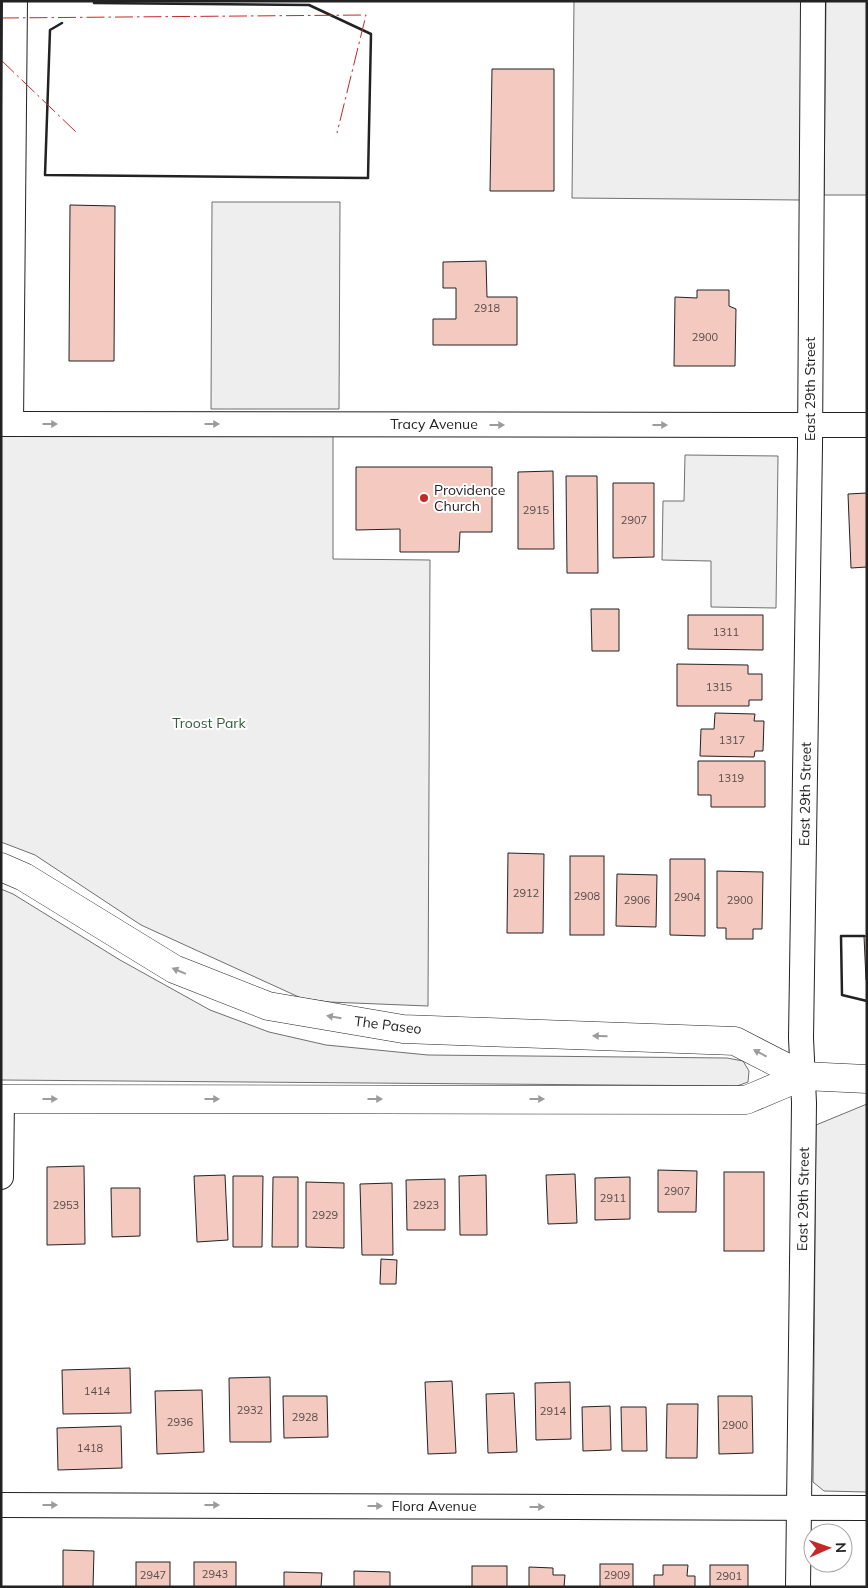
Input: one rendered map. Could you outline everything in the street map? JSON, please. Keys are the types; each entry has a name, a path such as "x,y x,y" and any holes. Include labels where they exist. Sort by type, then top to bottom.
{"main road":[{"name":"The Paseo","path":"1,867 24,877 174,969 268,1006 403,1029 736,1041 803,1076 867,1079"},
{"name":"The Paseo","path":"2,1099 746,1100 803,1076"}],"street":[{"path":"6,424 15,1"},
{"name":"East 29th Street","path":"798,1587 804,1126 801,1038 810,425 813,1"},
{"name":"Tracy Avenue","path":"6,424 867,425"},
{"path":"1,1177 2,1099"},
{"name":"Flora Avenue","path":"1,1505 867,1508"}],"green space":[{"path":"574,1 802,1 801,200 572,198"},
{"path":"826,1 867,1 867,195 824,195"},
{"path":"212,202 340,202 339,409 211,409"},
{"name":"Troost Park","path":"1,435 333,436 333,559 430,560 428,1006 329,1002 301,998 141,925 35,855 1,842"},
{"path":"685,455 778,456 776,608 711,607 711,561 662,560 663,501 684,501"},
{"path":"1,889 13,894 120,960 210,1010 269,1032 326,1045 428,1055 727,1058 743,1061 749,1071 748,1082 737,1086 1,1080"},
{"path":"867,1104 867,1492 824,1491 813,1482 816,1125"}],"building":[{"path":"492,69 554,69 554,191 490,191"},
{"path":"70,205 115,206 114,361 69,361"},
{"path":"486,261 487,297 517,297 517,345 433,345 433,319 456,319 456,288 443,288 443,262"},
{"path":"697,290 729,290 729,306 736,309 735,366 674,366 675,297 697,298"},
{"name":"Providence Church","path":"356,467 492,467 492,532 460,532 459,552 400,552 400,529 356,530"},
{"path":"553,471 554,549 518,549 518,472"},
{"path":"566,476 597,476 598,573 567,573"},
{"path":"613,483 654,483 654,557 613,558"},
{"path":"867,493 867,567 851,568 848,494"},
{"path":"591,609 619,609 619,651 592,651"},
{"path":"688,615 763,615 763,650 688,649"},
{"path":"677,664 748,665 748,674 762,674 762,700 749,700 749,706 677,706"},
{"path":"715,713 755,714 754,721 764,721 763,751 755,751 754,757 700,756 701,729 714,729"},
{"path":"698,761 765,761 765,807 711,807 711,795 698,795"},
{"path":"508,853 544,854 543,933 507,933"},
{"path":"570,856 604,856 604,935 570,935"},
{"path":"670,859 705,859 705,936 670,935"},
{"path":"717,871 763,872 762,929 753,929 753,939 726,939 726,928 717,928"},
{"path":"617,874 657,875 656,927 616,926"},
{"path":"864,936 867,936 867,980 866,980"},
{"path":"84,1166 85,1244 47,1245 47,1167"},
{"path":"658,1170 697,1171 696,1212 658,1212"},
{"path":"724,1172 764,1172 764,1251 724,1251"},
{"path":"575,1174 577,1223 548,1224 546,1175"},
{"path":"225,1175 228,1240 197,1242 194,1176"},
{"path":"486,1175 487,1235 460,1235 459,1176"},
{"path":"233,1176 263,1176 262,1247 233,1247"},
{"path":"273,1177 298,1177 298,1247 272,1247"},
{"path":"630,1177 630,1219 595,1220 595,1178"},
{"path":"445,1179 445,1230 407,1230 406,1180"},
{"path":"306,1182 344,1183 344,1248 306,1247"},
{"path":"392,1183 393,1255 362,1255 360,1184"},
{"path":"111,1188 140,1188 140,1236 112,1237"},
{"path":"381,1259 397,1260 396,1284 380,1284"},
{"path":"130,1368 131,1413 63,1414 62,1370"},
{"path":"270,1377 271,1442 230,1442 229,1378"},
{"path":"452,1381 456,1453 428,1454 425,1382"},
{"path":"570,1382 571,1439 536,1440 535,1383"},
{"path":"202,1390 204,1452 157,1454 155,1391"},
{"path":"514,1393 517,1452 488,1453 486,1394"},
{"path":"283,1396 327,1396 328,1437 284,1438"},
{"path":"718,1396 752,1396 753,1453 719,1454"},
{"path":"667,1404 698,1404 697,1458 666,1458"},
{"path":"610,1406 611,1450 583,1451 582,1407"},
{"path":"621,1407 646,1407 647,1451 622,1451"},
{"path":"121,1426 122,1468 58,1470 57,1428"},
{"path":"63,1550 94,1551 93,1587 63,1587"},
{"path":"136,1562 170,1562 170,1587 136,1587"},
{"path":"194,1562 236,1562 236,1587 194,1587"},
{"path":"600,1564 633,1564 633,1587 600,1587"},
{"path":"663,1565 688,1565 687,1576 695,1576 695,1587 654,1587 654,1575 663,1575"},
{"path":"710,1565 748,1565 748,1587 710,1587"},
{"path":"472,1566 507,1566 507,1587 472,1587"},
{"path":"529,1567 553,1568 553,1575 565,1575 564,1587 529,1587"},
{"path":"354,1571 390,1572 390,1587 354,1587"},
{"path":"284,1572 322,1573 321,1587 284,1587"}],"wall":[{"path":"62,23 50,30 45,175 368,178 371,34 309,5 94,3"},
{"path":"864,936 841,936 842,995 867,1001"}],"power":[{"path":"1,18 366,15 337,133"},
{"path":"1,60 76,132"}],"place":[{"name":"Providence Church","path":"424,498"}]}
